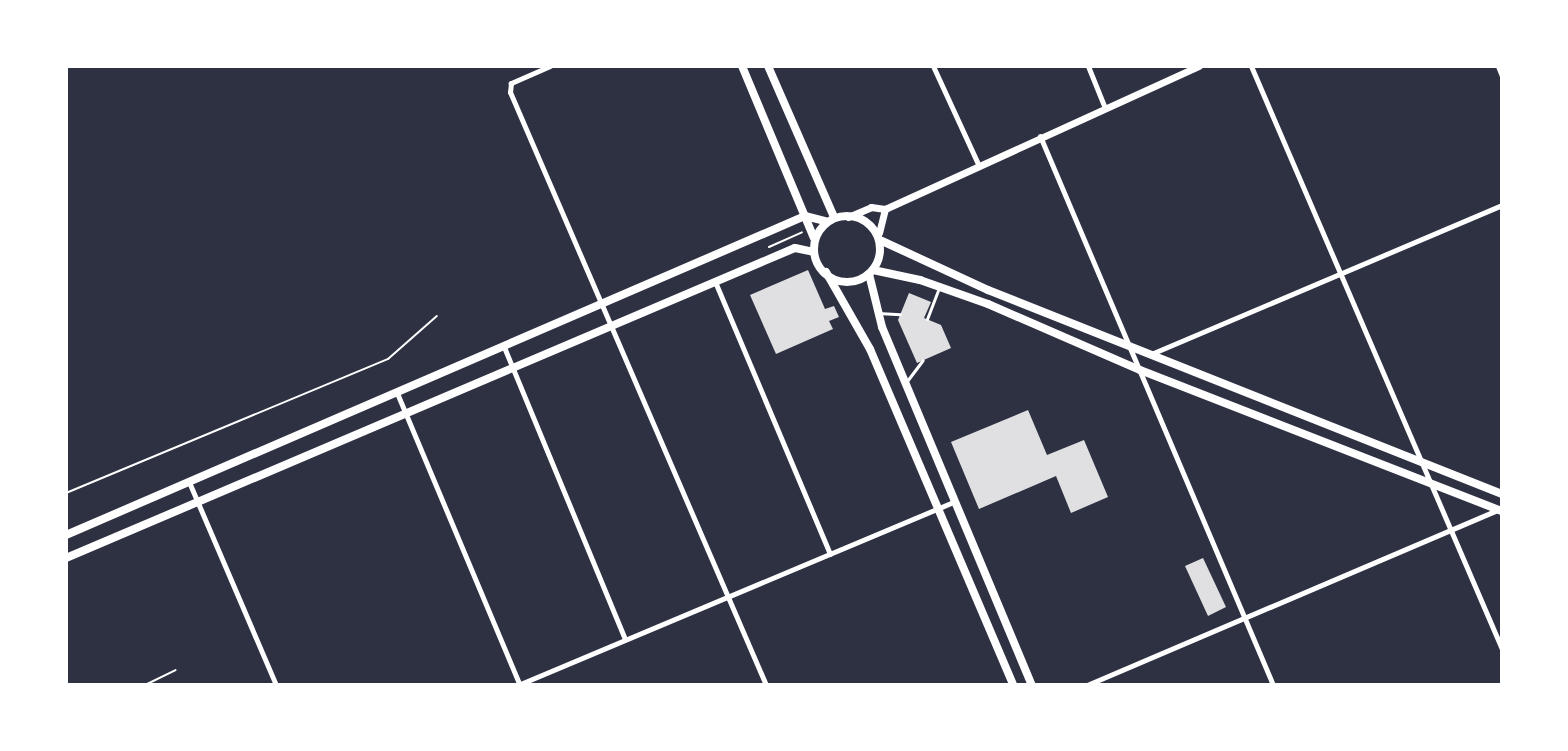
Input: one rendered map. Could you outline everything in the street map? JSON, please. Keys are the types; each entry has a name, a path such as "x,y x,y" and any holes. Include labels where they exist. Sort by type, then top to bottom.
{"main road":[{"path":"742,66 814,238 814,252 870,349 1013,685"},
{"path":"768,66 834,217"},
{"path":"66,534 805,216 825,221"},
{"path":"814,238 825,221 834,217 848,217 880,237 988,290 1502,494"},
{"path":"880,237 882,255 871,272 877,314 1032,685"},
{"path":"66,558 406,416 795,248 814,252"},
{"path":"826,272 847,281 871,272 939,287 1140,370 1501,510"}],"street":[{"path":"550,66 515,80 508,88 614,327 766,685"},
{"path":"933,66 978,164"},
{"path":"1088,66 1105,108"},
{"path":"848,217 871,207 885,209 978,164 1199,66"},
{"path":"1251,66 1502,649"},
{"path":"1498,66 1502,76"},
{"path":"1040,136 1273,685"},
{"path":"1151,354 1339,272 1502,205"},
{"path":"880,237 885,209"},
{"path":"716,284 830,554"},
{"path":"504,347 625,639"},
{"path":"397,393 519,685 956,501"},
{"path":"189,482 276,685"},
{"path":"1087,685 1501,510"}],"lane":[{"path":"927,319 939,287"},
{"path":"877,314 900,314"},
{"path":"905,382 923,360"}],"path":[{"path":"66,493 388,359 437,316"},
{"path":"145,685 176,670"}],"building":[{"path":"808,270 825,309 834,306 839,317 829,321 833,329 776,354 750,295"},
{"path":"909,293 931,302 924,318 941,325 951,348 917,363 898,320"},
{"path":"1028,410 1047,455 1084,440 1108,497 1071,513 1056,476 979,509 951,442"},
{"path":"1203,558 1226,607 1208,616 1185,566"}]}
